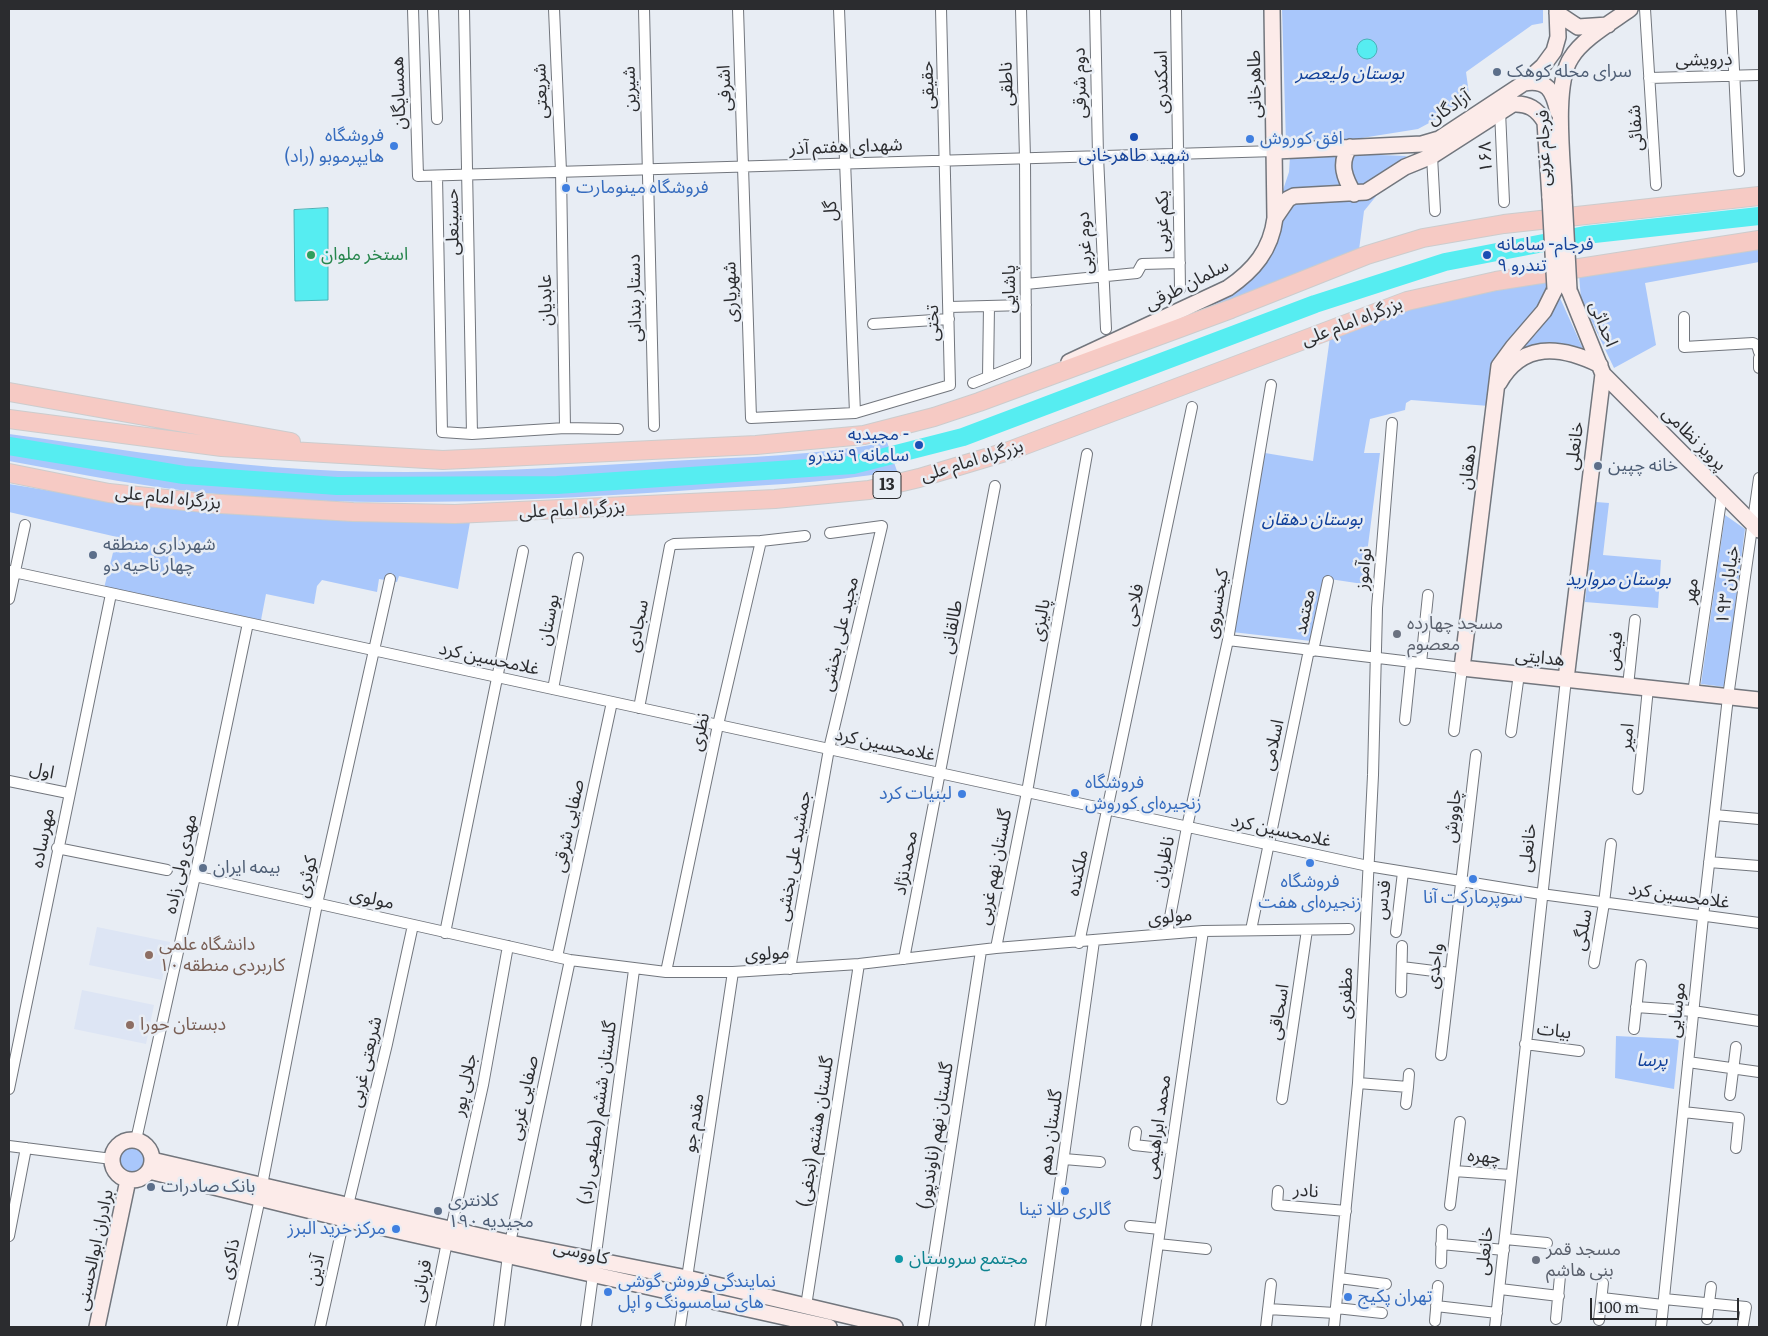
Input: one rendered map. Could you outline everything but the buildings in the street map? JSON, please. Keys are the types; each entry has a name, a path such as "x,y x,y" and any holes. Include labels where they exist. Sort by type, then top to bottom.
{"highway":[{"path":"1686,204 1759,186"},
{"path":"9,419 222,447 443,460 756,445 864,435 934,417 1231,309 1367,255 1423,238 1504,224 1759,196"},
{"name":"بزرگراه امام علی","path":"9,473 109,493 205,503 353,512 446,514 574,510 775,499 869,490 929,475 1009,451 1407,301 1496,281 1732,243 1759,241"},
{"path":"9,392 311,446 400,458"}],"main road":[{"name":"طاهرخانی","path":"1272,9 1276,151 1275,218"},
{"path":"1557,11 1578,27 1608,25 1630,9"},
{"name":"آزادگان","path":"1276,151 1422,144 1439,139 1524,83 1543,66 1554,51 1558,36 1557,11"},
{"name":"فرجام غربی","path":"1557,197 1563,88 1570,59 1579,47 1608,25"},
{"path":"1524,83 1536,81 1544,84 1551,92 1561,120"},
{"name":"سلمان طرقی","path":"1027,383 1228,288 1246,276 1267,250 1275,218 1288,199 1294,196 1366,192 1405,167 1432,156 1513,104 1522,103 1540,113"},
{"name":"فرجام غربی","path":"1540,113 1545,122 1557,197 1562,289"},
{"path":"1350,147 1345,154 1344,171 1347,183 1354,194"},
{"name":"احداثی","path":"1562,289 1601,369"},
{"name":"دهقان","path":"1462,668 1499,366 1562,289"},
{"path":"1496,389 1512,365 1520,357 1530,352 1564,353 1586,358 1601,369"},
{"name":"پرویز نظامی","path":"1601,369 1756,528"},
{"name":"خانعلی","path":"1566,679 1601,369"},
{"name":"هدایتی","path":"1462,668 1759,700"},
{"path":"136,1140 147,1146 151,1165 141,1178 128,1180 118,1174 112,1159 118,1145 136,1140"},
{"name":"کاووسی","path":"151,1165 449,1236 686,1286 803,1324 829,1327"},
{"name":"برادران ابوالحسنی","path":"97,1327 128,1180"},
{"path":"686,1286 806,1306 896,1327"},
{"path":"803,1324 806,1306"}],"street":[{"name":"همسایگان","path":"412,9 418,176"},
{"path":"434,9 437,120"},
{"name":"حسینعلی","path":"464,9 472,434"},
{"name":"شریعتی","path":"554,9 560,172"},
{"name":"شیرین","path":"644,9 649,169"},
{"name":"اشرفی","path":"738,9 744,166"},
{"name":"گل","path":"839,9 855,413"},
{"name":"حقیقی","path":"941,9 946,160"},
{"name":"ناطقی","path":"1021,9 1026,158"},
{"name":"دوم شرقی","path":"1095,9 1098,156"},
{"name":"اسکندری","path":"1176,9 1179,154"},
{"name":"شفائی","path":"1644,9 1656,185"},
{"path":"1731,9 1739,171"},
{"name":"درویشی","path":"1649,78 1759,75"},
{"name":"۱۶۸","path":"1500,111 1504,202"},
{"name":"شهدای هفتم آذر","path":"418,176 1276,151"},
{"name":"یکم غربی","path":"1179,154 1180,288"},
{"name":"دوم غربی","path":"1098,156 1106,329"},
{"path":"1432,156 1435,211"},
{"name":"پاشایی","path":"973,383 1026,362 1026,158"},
{"name":"تختی","path":"855,413 950,385 946,160"},
{"name":"شهریاری","path":"744,166 751,418 855,413"},
{"name":"دستار بندانی","path":"649,169 654,426"},
{"name":"عابدیان","path":"560,172 565,428"},
{"path":"437,176 442,432 472,434 565,428 618,429"},
{"path":"1026,284 1103,278 1137,273 1142,264 1180,263"},
{"path":"949,307 1026,305"},
{"path":"988,377 989,306"},
{"path":"1684,318 1684,347 1753,343 1757,345 1759,352"},
{"path":"873,324 949,319"},
{"path":"1759,358 1759,368"},
{"name":"کیخسروی","path":"1187,827 1228,640 1271,385"},
{"name":"فلاحی","path":"1107,810 1192,407"},
{"name":"نوآموز","path":"1377,658 1377,608 1392,423"},
{"name":"پالیزی","path":"1027,792 1088,454"},
{"name":"خیابان ۱۹۳","path":"1728,696 1756,528 1759,478"},
{"name":"طالقانی","path":"940,774 995,486"},
{"name":"مهر","path":"1692,693 1722,494"},
{"path":"9,599 11,572 25,525"},
{"name":"مجید علی بخشی","path":"830,533 882,526 830,750"},
{"path":"761,541 805,536"},
{"name":"سجادی","path":"639,708 669,550 674,544 761,541"},
{"name":"نظری","path":"666,972 718,725 761,541"},
{"path":"444,933 523,551"},
{"name":"بوستان","path":"552,689 578,558"},
{"name":"غلامحسین کرد","path":"11,572 1368,866 1541,894 1759,923"},
{"name":"کوثری","path":"261,1191 318,904 390,579"},
{"name":"معتمد","path":"1311,650 1328,581"},
{"name":"مهرساده","path":"9,1089 68,794 111,594"},
{"path":"1405,720 1428,594"},
{"name":"فیض","path":"1628,686 1635,620"},
{"name":"مهدی ولی زاده","path":"136,1140 195,876 248,623"},
{"name":"هدایتی","path":"1228,640 1462,668"},
{"name":"اسلامی","path":"1251,930 1311,650"},
{"name":"مظفری","path":"1334,1327 1358,1083 1377,658"},
{"path":"1454,731 1462,668"},
{"path":"1511,732 1518,674"},
{"name":"خانعلی","path":"1496,1327 1541,894 1566,679"},
{"name":"امیر","path":"1638,789 1648,688"},
{"name":"موسایی","path":"1661,1327 1693,1011 1728,696"},
{"name":"صفایی شرقی","path":"557,957 612,702"},
{"name":"جمشید علی بخشی","path":"790,969 830,750"},
{"name":"چاووش","path":"1462,881 1476,755"},
{"name":"محمدنژاد","path":"904,959 940,774"},
{"name":"اول","path":"9,781 68,794"},
{"name":"گلستان نهم غربی","path":"996,948 1027,792"},
{"name":"ملکنده","path":"1080,942 1107,810"},
{"path":"1715,815 1759,819"},
{"name":"ناظریان","path":"1167,933 1187,827"},
{"name":"سلگی","path":"1594,963 1611,844"},
{"path":"57,848 167,870"},
{"path":"1709,862 1759,866"},
{"name":"قدس","path":"1396,932 1403,872"},
{"name":"مولوی","path":"195,876 570,960 634,970 666,972 733,972 859,964 996,948 1094,941 1167,933 1349,929"},
{"name":"واحدی","path":"1441,1055 1462,881"},
{"name":"شریعتی غربی","path":"346,1212 387,1044 413,925"},
{"name":"اسحاقی","path":"1282,1099 1307,930"},
{"name":"محمد ابراهیمی","path":"1146,1327 1203,931"},
{"name":"گلستان دهم","path":"1040,1327 1094,941"},
{"name":"جلالی پور","path":"449,1236 482,1085 508,946"},
{"name":"واحدی","path":"1401,992 1402,946"},
{"name":"گلستان نهم (ناوندپور)","path":"923,1327 981,950"},
{"name":"صفایی غربی","path":"499,1327 509,1249 570,960"},
{"name":"گلستان هشتم (نجفی)","path":"806,1306 859,964"},
{"path":"1634,1030 1641,965"},
{"path":"1402,967 1450,973"},
{"name":"گلستان ششم (مطیعی راد)","path":"586,1327 634,970"},
{"name":"مقدم جو","path":"680,1327 733,972"},
{"path":"1636,1007 1693,1011 1759,1020"},
{"name":"بیات","path":"1525,1044 1579,1051"},
{"path":"1730,1095 1736,1047"},
{"path":"1688,1062 1759,1072"},
{"path":"1406,1104 1409,1074"},
{"path":"1358,1083 1408,1087"},
{"path":"1683,1112 1739,1118 1736,1148"},
{"name":"چهره","path":"1450,1205 1460,1122"},
{"path":"1136,1132 1134,1144 1171,1149"},
{"path":"9,1146 112,1159"},
{"path":"9,1236 26,1148"},
{"path":"1064,1159 1100,1162"},
{"name":"چهره","path":"1454,1171 1511,1176"},
{"name":"ذاکری","path":"232,1327 261,1191"},
{"name":"نادر","path":"1278,1191 1277,1205 1346,1211"},
{"name":"آذین","path":"320,1327 346,1212"},
{"path":"1130,1226 1160,1230"},
{"path":"1440,1263 1442,1230"},
{"name":"قربانی","path":"430,1327 449,1236"},
{"path":"1505,1239 1547,1243"},
{"path":"1158,1244 1206,1249"},
{"path":"1442,1244 1504,1250"},
{"path":"1556,1319 1560,1276"},
{"path":"1339,1278 1386,1284"},
{"path":"1599,1320 1603,1283"},
{"path":"1266,1327 1271,1284"},
{"path":"1435,1322 1438,1286"},
{"path":"1707,1319 1711,1287"},
{"path":"1500,1289 1559,1296"},
{"path":"1602,1298 1709,1304 1746,1303 1743,1325"},
{"path":"1436,1306 1497,1312"},
{"path":"1268,1309 1382,1313"}],"shaded area":[{"path":"1367,39 1374,42 1377,49 1374,56 1367,59 1360,56 1357,49 1360,42"},
{"name":"استخر ملوان","path":"328,208 328,300 295,301 294,210"},
{"path":"97,927 170,942 162,980 89,965"},
{"path":"82,990 154,1005 146,1044 74,1029"}],"green space":[{"name":"بوستان ولیعصر","path":"1282,9 1543,9 1543,23 1532,25 1466,72 1470,101 1418,129 1343,141 1286,143"},
{"path":"1354,154 1407,156 1360,188 1352,172"},
{"path":"1290,156 1337,156 1342,190 1278,205 1289,172"},
{"path":"1382,189 1364,211 1359,250 1129,340 1254,275 1270,254 1281,219 1292,200"},
{"path":"1759,249 1759,262 1645,283 1656,345 1614,368 1581,299 1579,275"},
{"name":"بوستان دهقان","path":"1548,280 1549,292 1489,406 1411,400 1406,403 1405,410 1370,419 1364,453 1380,453 1363,584 1323,578 1311,641 1232,632 1265,453 1313,461 1330,337 1442,299"},
{"path":"1560,298 1584,351 1530,347 1512,355 1536,334"},
{"path":"9,434 206,461 273,467 373,472 472,471 753,457 834,450 887,442 897,471 815,481 565,498 452,502 282,499 171,489 9,461"},
{"path":"9,484 125,503 470,522 458,589 399,576 397,582 379,579 377,592 322,580 317,586 314,604 266,594 261,620 104,588 117,537 9,512"},
{"name":"بوستان مروارید","path":"1596,502 1609,503 1603,555 1661,560 1658,608 1585,602"},
{"path":"1725,515 1745,529 1725,687 1701,684"},
{"name":"پرسا","path":"1616,1036 1679,1039 1674,1089 1615,1078"},
{"path":"131,1143 143,1148 148,1160 143,1172 131,1177 119,1172 114,1160 119,1148"}],"waterway":[{"path":"9,446 184,475 337,486 557,485 853,465 963,437 1315,304 1445,262 1585,235 1759,216"}],"place":[{"name":"سرای محله کوهک","path":"1497,72"},
{"name":"شهید طاهرخانی","path":"1134,137"},
{"name":"افق کوروش","path":"1250,139"},
{"name":"فروشگاه هایپرموبو (راد)","path":"394,146"},
{"name":"فروشگاه مینومارت","path":"566,188"},
{"name":"استخر ملوان","path":"311,255"},
{"name":"فرجام- سامانه ۹ تندرو","path":"1487,255"},
{"name":"مجیدیه - سامانه ۹ تندرو","path":"919,445"},
{"name":"خانه چپین","path":"1598,466"},
{"name":"شهرداری منطقه چهار ناحیه دو","path":"93,555"},
{"name":"مسجد چهارده معصوم","path":"1397,634"},
{"name":"فروشگاه زنجیره‌ای کوروش","path":"1075,793"},
{"name":"لبنیات کرد","path":"962,794"},
{"name":"فروشگاه زنجیره‌ای هفت","path":"1310,863"},
{"name":"بیمه ایران","path":"203,868"},
{"name":"سوپرمارکت آنا","path":"1473,879"},
{"name":"دانشگاه علمی کاربردی منطقه ۱۰","path":"149,955"},
{"name":"دبستان حورا","path":"130,1025"},
{"name":"بانک صادرات","path":"151,1187"},
{"name":"گالری طلا تینا","path":"1065,1191"},
{"name":"کلانتری ۱۹۰ مجیدیه","path":"438,1211"},
{"name":"مرکز خرید البرز","path":"396,1229"},
{"name":"مجتمع سروستان","path":"899,1259"},
{"name":"مسجد قمر بنی هاشم","path":"1536,1260"},
{"name":"نمایندگی فروش گوشی های سامسونگ و اپل","path":"608,1292"},
{"name":"تهران پکیج","path":"1348,1297"}]}
